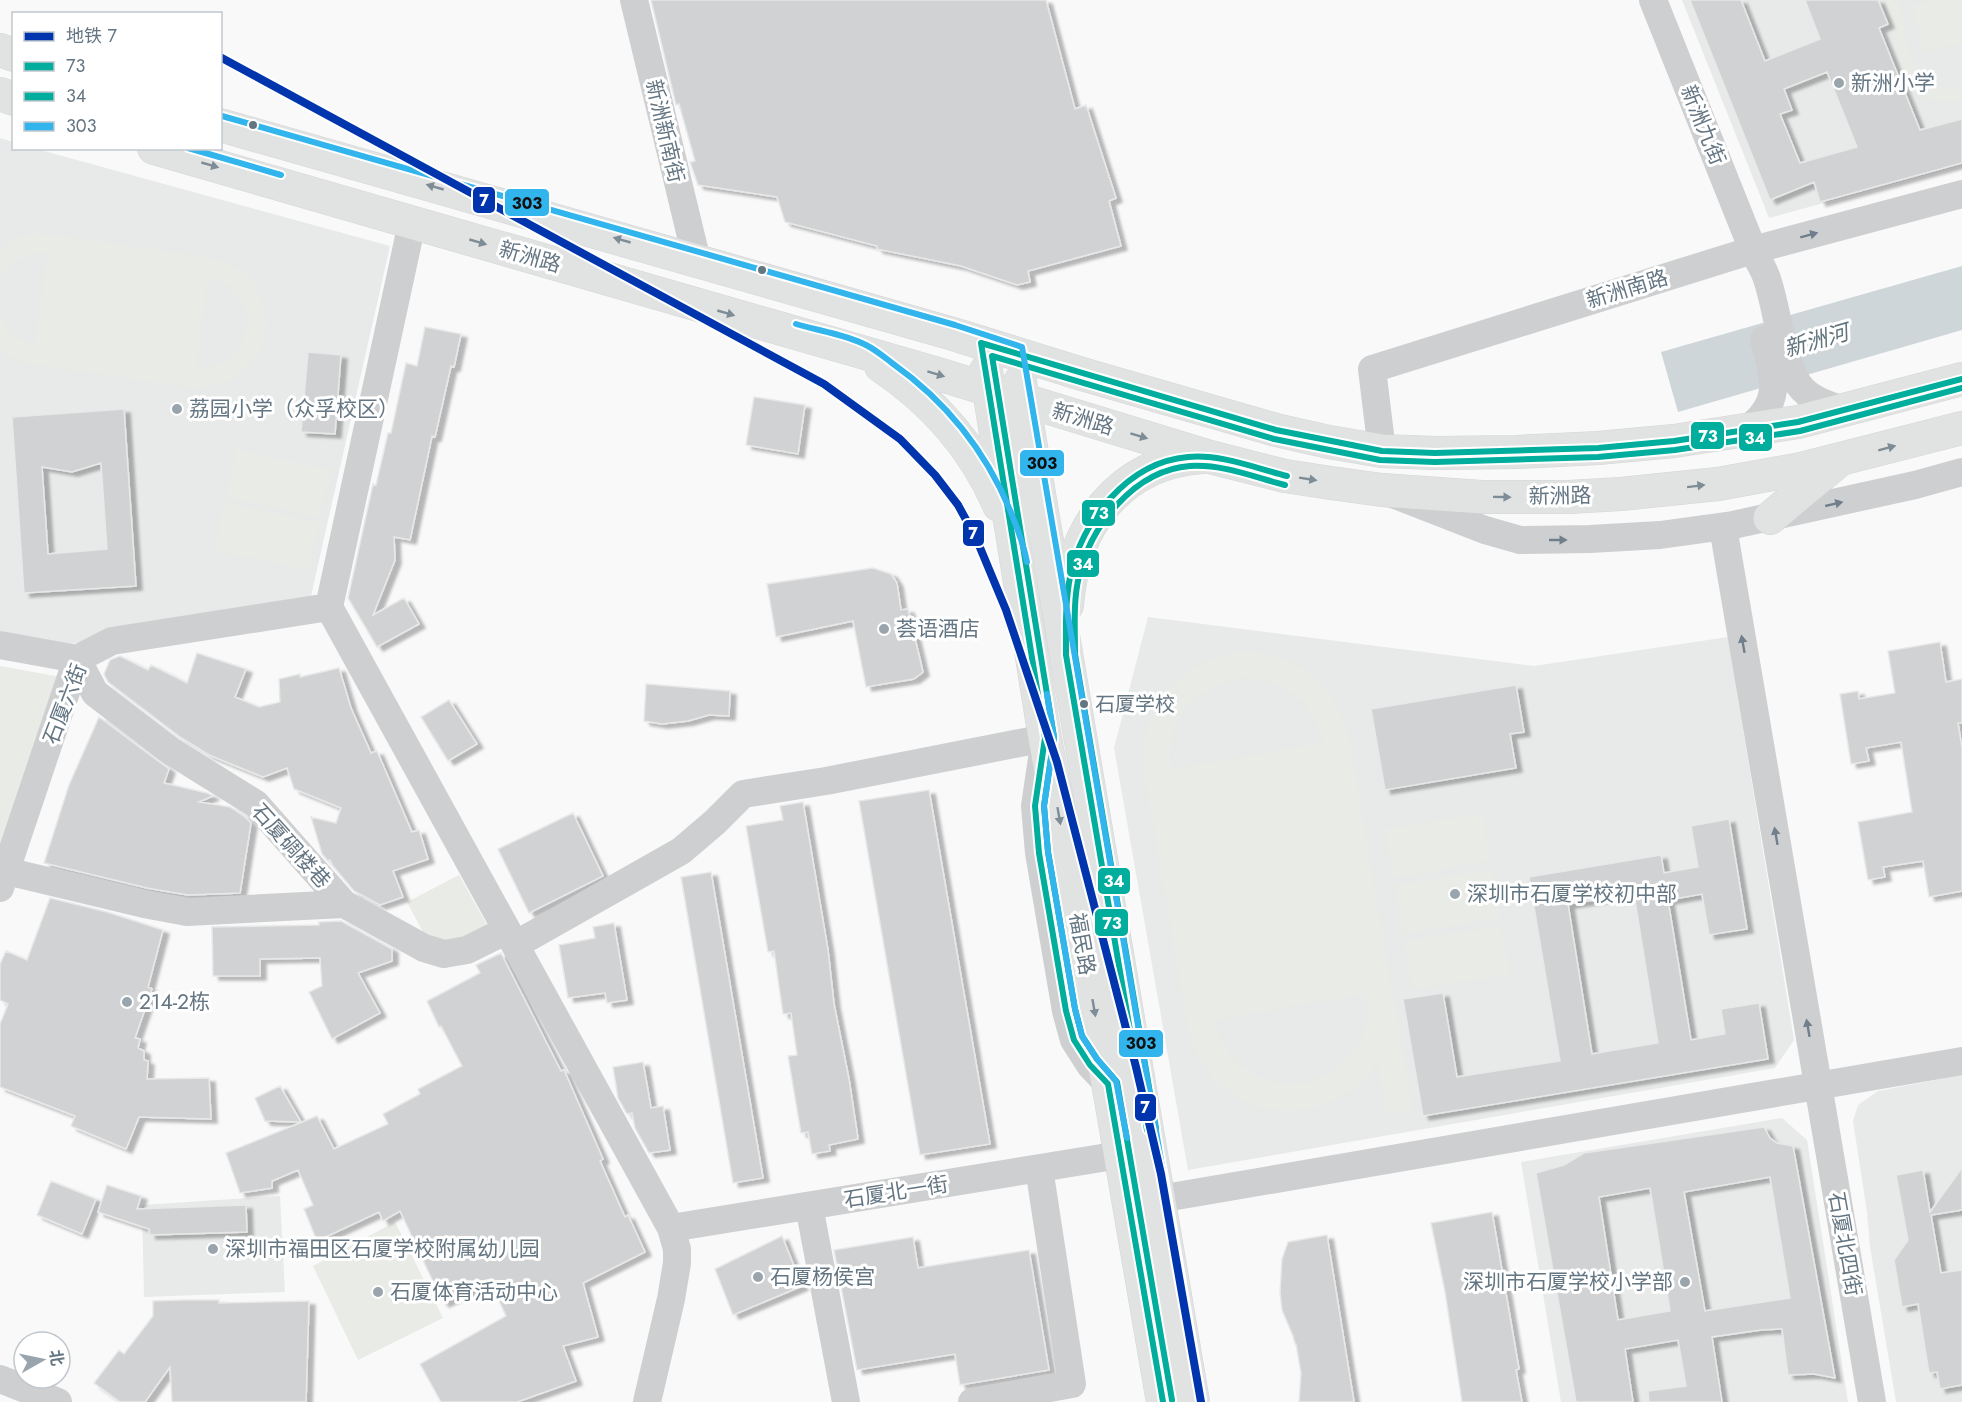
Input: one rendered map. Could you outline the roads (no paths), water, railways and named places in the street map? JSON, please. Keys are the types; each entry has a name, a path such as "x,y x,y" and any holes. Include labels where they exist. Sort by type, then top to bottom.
{"main road":[{"name":"新洲路","path":"222,126 1276,430 1368,448 1435,453 1598,448 1674,441 1745,431 1846,410 1962,379"},
{"name":"新洲路","path":"161,150 860,352 1210,457 1285,476 1382,490 1439,495 1526,498 1621,494 1718,484 1840,460 1962,428"},
{"name":"福民路","path":"981,343 1045,738 1163,1402"},
{"path":"860,352 925,399 951,426 977,464 998,503 1016,554"},
{"name":"福民路","path":"1015,353 1193,1402"},
{"path":"1350,486 1368,448"},
{"path":"1066,655 1067,602 1073,563 1093,519 1108,499 1130,480 1156,466 1181,459 1210,457"},
{"path":"1770,518 1840,460"}],"street":[{"name":"新洲新南街","path":"634,0 696,261"},
{"name":"新洲九街","path":"1653,0 1753,250 1758,280 1782,371 1811,397 1828,406 1846,410"},
{"name":"新洲南路","path":"1368,448 1372,369 1753,250 1962,194"},
{"path":"412,223 329,607 671,1228 677,1249 675,1280 647,1402"},
{"name":"新洲九街","path":"1745,431 1760,420 1769,406 1782,371"},
{"path":"1382,490 1448,517 1520,540 1590,539 1660,535 1723,527 1915,485 1962,472"},
{"name":"石厦北四街","path":"1723,527 1872,1402"},
{"name":"石厦六街","path":"2,881 77,659 112,641 329,607"},
{"path":"0,645 77,659"},
{"name":"石厦碉楼巷","path":"77,659 95,693 171,751 256,804 344,904 424,948 444,954 511,938 681,851 716,822 743,794 826,781 1045,738"},
{"path":"2,881 187,912 344,904"},
{"path":"1159,1199 1962,1061"},
{"name":"石厦北一街","path":"671,1228 1120,1155"},
{"path":"972,1402 1072,1384 1039,1168"},
{"path":"809,1206 846,1402"},
{"path":"0,1379 58,1402"}],"water":[{"name":"新洲河","path":"1962,266 1962,330 1678,412 1661,352"}],"metro line":[{"name":"7","path":"222,58 824,384 900,439 935,475 958,505 976,538 1006,610 1057,762 1136,1067 1161,1174 1201,1402"}],"place":[{"name":"新洲小学","path":"1839,83"},
{"name":"荔园小学（众孚校区）","path":"177,409"},
{"name":"荟语酒店","path":"884,629"},
{"name":"石厦学校","path":"1084,704"},
{"name":"深圳市石厦学校初中部","path":"1455,894"},
{"name":"214-2栋","path":"127,1002"},
{"name":"深圳市福田区石厦学校附属幼儿园","path":"213,1249"},
{"name":"石厦杨侯宫","path":"758,1277"},
{"name":"深圳市石厦学校小学部","path":"1685,1282"},
{"name":"石厦体育活动中心","path":"378,1292"}]}
